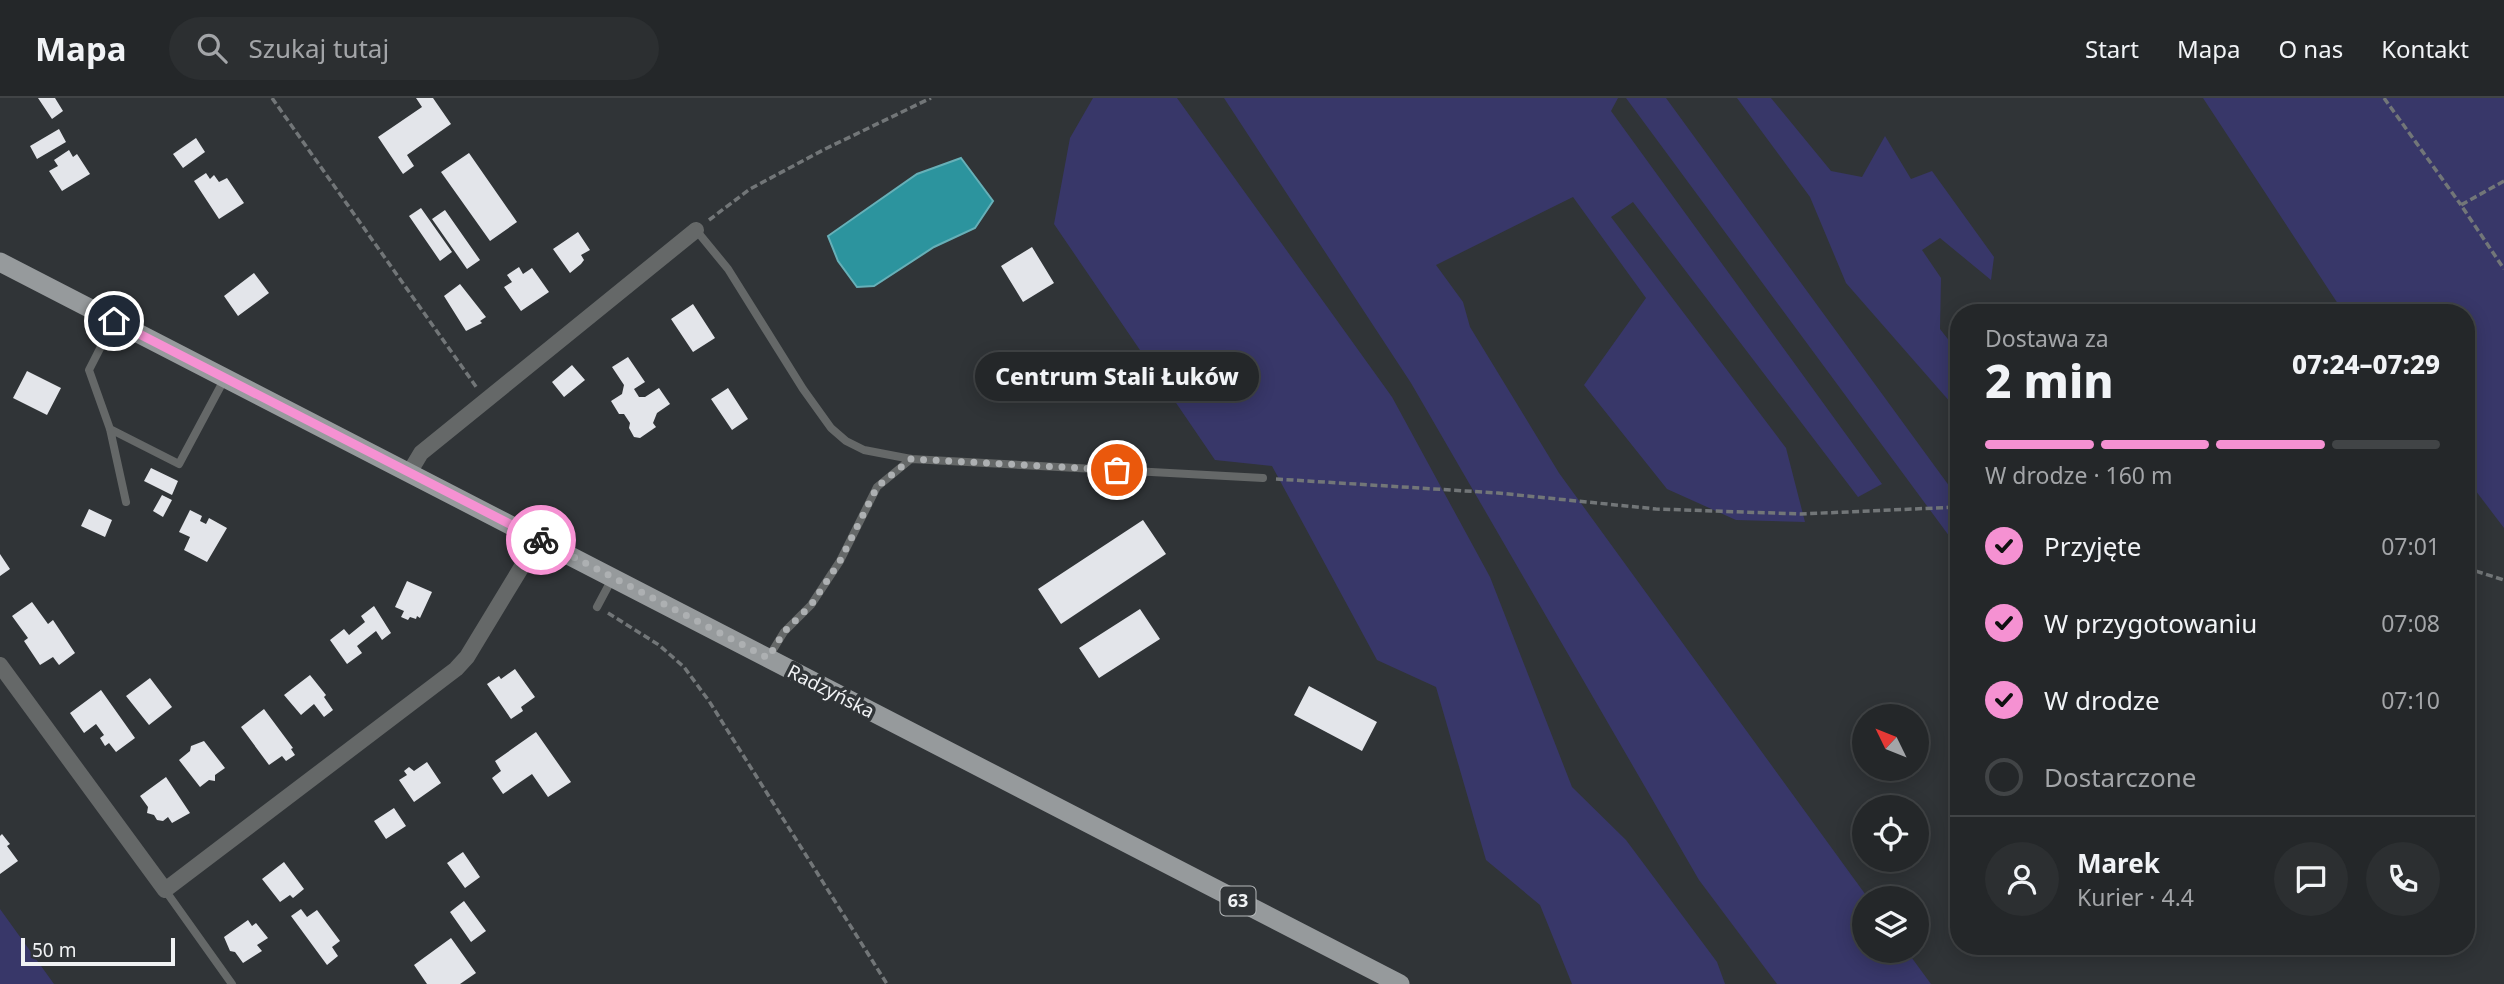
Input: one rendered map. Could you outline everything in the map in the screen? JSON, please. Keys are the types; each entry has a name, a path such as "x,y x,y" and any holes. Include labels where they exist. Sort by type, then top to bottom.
{"main road":[{"name":"Radzyńska","path":"0,262 1400,984"}],"street":[{"path":"409,473 421,453 696,230"},
{"path":"0,665 165,890 456,669 474,646 521,568 536,537"}],"lane":[{"path":"696,230 728,269 803,389 831,428 846,441 864,450 911,459 1263,478"},
{"path":"114,321 89,370 110,429 126,502"},
{"path":"110,429 179,464 225,378"},
{"path":"768,658 784,632 811,605 840,561 877,487 911,459"},
{"path":"597,607 613,577"},
{"path":"165,890 232,984"}],"path":[{"path":"272,98 487,401"},
{"path":"696,230 750,189 931,98"},
{"path":"2384,98 2504,269"},
{"path":"2461,205 2504,181"},
{"path":"1263,478 1497,493 1656,509 1801,514 1950,507"},
{"path":"2475,571 2504,580"},
{"path":"597,607 659,645 684,667 709,701 887,984"}],"shaded area":[{"path":"1093,98 1177,98 1392,397 1490,577 1572,787 1626,840 1717,962 1725,984 1572,984 1540,905 1486,860 1436,687 1377,660 1272,466 1215,460 1054,224 1070,138"},
{"path":"1224,98 1618,98 1611,111 1882,484 1858,497 1633,202 1611,217 1786,448 1805,522 1736,520 1667,489 1584,385 1646,298 1573,197 1436,265 1463,302 1470,327 1559,473 1859,886 1852,886 1852,963 1916,963 1931,984 1777,984 1699,880 1411,383"},
{"path":"1626,98 1666,98 1950,487 1950,537"},
{"path":"1737,98 1771,98 1831,171 1862,177 1885,136 1911,179 1932,171 1994,257 1991,280 1940,238 1922,250 1941,278 1940,329 1950,342 1950,402 1846,283 1810,197"},
{"path":"2203,98 2504,98 2504,528 2475,490 2475,304 2338,304"},
{"path":"0,909 54,984 0,984"}],"water":[{"path":"961,158 993,201 975,228 934,247 874,286 857,287 838,261 828,236 917,174"}],"building":[{"path":"38,98 55,98 63,111 52,119"},
{"path":"416,98 433,98 451,124 407,155 414,166 403,174 378,137 422,107"},
{"path":"59,129 66,142 37,159 30,146"},
{"path":"196,138 205,152 183,168 173,154"},
{"path":"69,150 73,157 77,154 90,174 62,191 49,171 58,166 54,160"},
{"path":"469,153 517,222 490,241 441,172"},
{"path":"206,173 210,179 214,175 219,182 227,178 244,203 219,219 194,181"},
{"path":"421,208 452,252 440,261 409,216"},
{"path":"445,210 480,260 467,269 432,219"},
{"path":"578,232 590,250 581,255 584,260 570,273 553,249"},
{"path":"1032,247 1054,283 1023,302 1001,266"},
{"path":"519,267 523,274 532,268 549,292 521,311 504,287 512,282 507,275"},
{"path":"254,273 269,293 238,316 224,296"},
{"path":"460,284 486,317 480,321 482,323 466,331 444,296"},
{"path":"693,304 715,338 693,352 671,319"},
{"path":"628,357 645,382 634,389 639,397 645,397 659,388 670,404 657,413 653,423 656,427 640,438 634,437 629,428 630,423 624,414 619,414 611,401 622,394 624,385 612,367"},
{"path":"572,365 585,380 564,397 552,382"},
{"path":"27,371 61,388 47,415 13,398"},
{"path":"728,388 748,419 732,430 711,399"},
{"path":"151,468 178,481 172,495 144,481"},
{"path":"162,495 172,500 163,517 153,511"},
{"path":"89,509 112,520 105,537 81,526"},
{"path":"190,510 202,516 200,521 206,524 209,518 227,528 207,562 184,550 190,537 179,532"},
{"path":"1143,520 1166,554 1061,624 1038,589"},
{"path":"0,554 10,569 0,576"},
{"path":"407,581 432,592 420,618 410,617 408,620 401,617 404,611 395,607"},
{"path":"32,602 48,624 53,620 75,653 59,665 53,657 40,665 24,641 28,638 12,616"},
{"path":"374,606 391,633 382,640 376,631 357,646 362,653 347,664 330,640 344,629 349,635 365,622 361,616"},
{"path":"1140,609 1160,639 1099,678 1079,648"},
{"path":"515,669 535,697 521,707 523,711 511,719 487,684 499,676 501,679"},
{"path":"310,675 326,695 324,697 333,710 324,717 314,704 301,715 284,695"},
{"path":"150,678 172,707 149,725 126,696"},
{"path":"1309,686 1377,722 1362,751 1294,715"},
{"path":"101,690 135,738 116,752 109,743 105,746 100,738 104,735 96,724 84,733 70,713"},
{"path":"264,709 293,748 291,749 295,755 286,761 282,756 269,765 241,727"},
{"path":"536,732 571,782 548,797 532,774 503,794 492,778 501,771 495,761"},
{"path":"204,741 225,768 215,775 215,781 209,780 200,787 179,760 190,751 191,746"},
{"path":"427,762 441,783 414,802 399,780 407,775 404,771 409,767 414,771"},
{"path":"166,777 190,813 172,823 168,817 163,821 157,820 154,815 147,813 148,807 140,796"},
{"path":"394,808 406,826 386,839 374,821"},
{"path":"2,834 18,861 0,874 0,836"},
{"path":"463,852 480,877 465,888 447,863"},
{"path":"284,862 304,889 293,898 290,895 280,902 262,879"},
{"path":"464,901 486,931 471,942 450,912"},
{"path":"301,909 307,917 317,910 340,941 332,947 338,956 327,965 291,916"},
{"path":"248,920 252,926 256,923 268,938 257,945 262,951 243,963 235,952 230,951 224,937"},
{"path":"451,938 476,973 460,984 427,984 414,965"}],"way so far":[{"path":"541,540 768,658 784,632 811,605 840,561 877,487 911,459 1117,470"}],"place":[{"name":"Centrum Stali Łuków","path":"1117,470"}],"route":[{"path":"114,321 541,540"}]}
